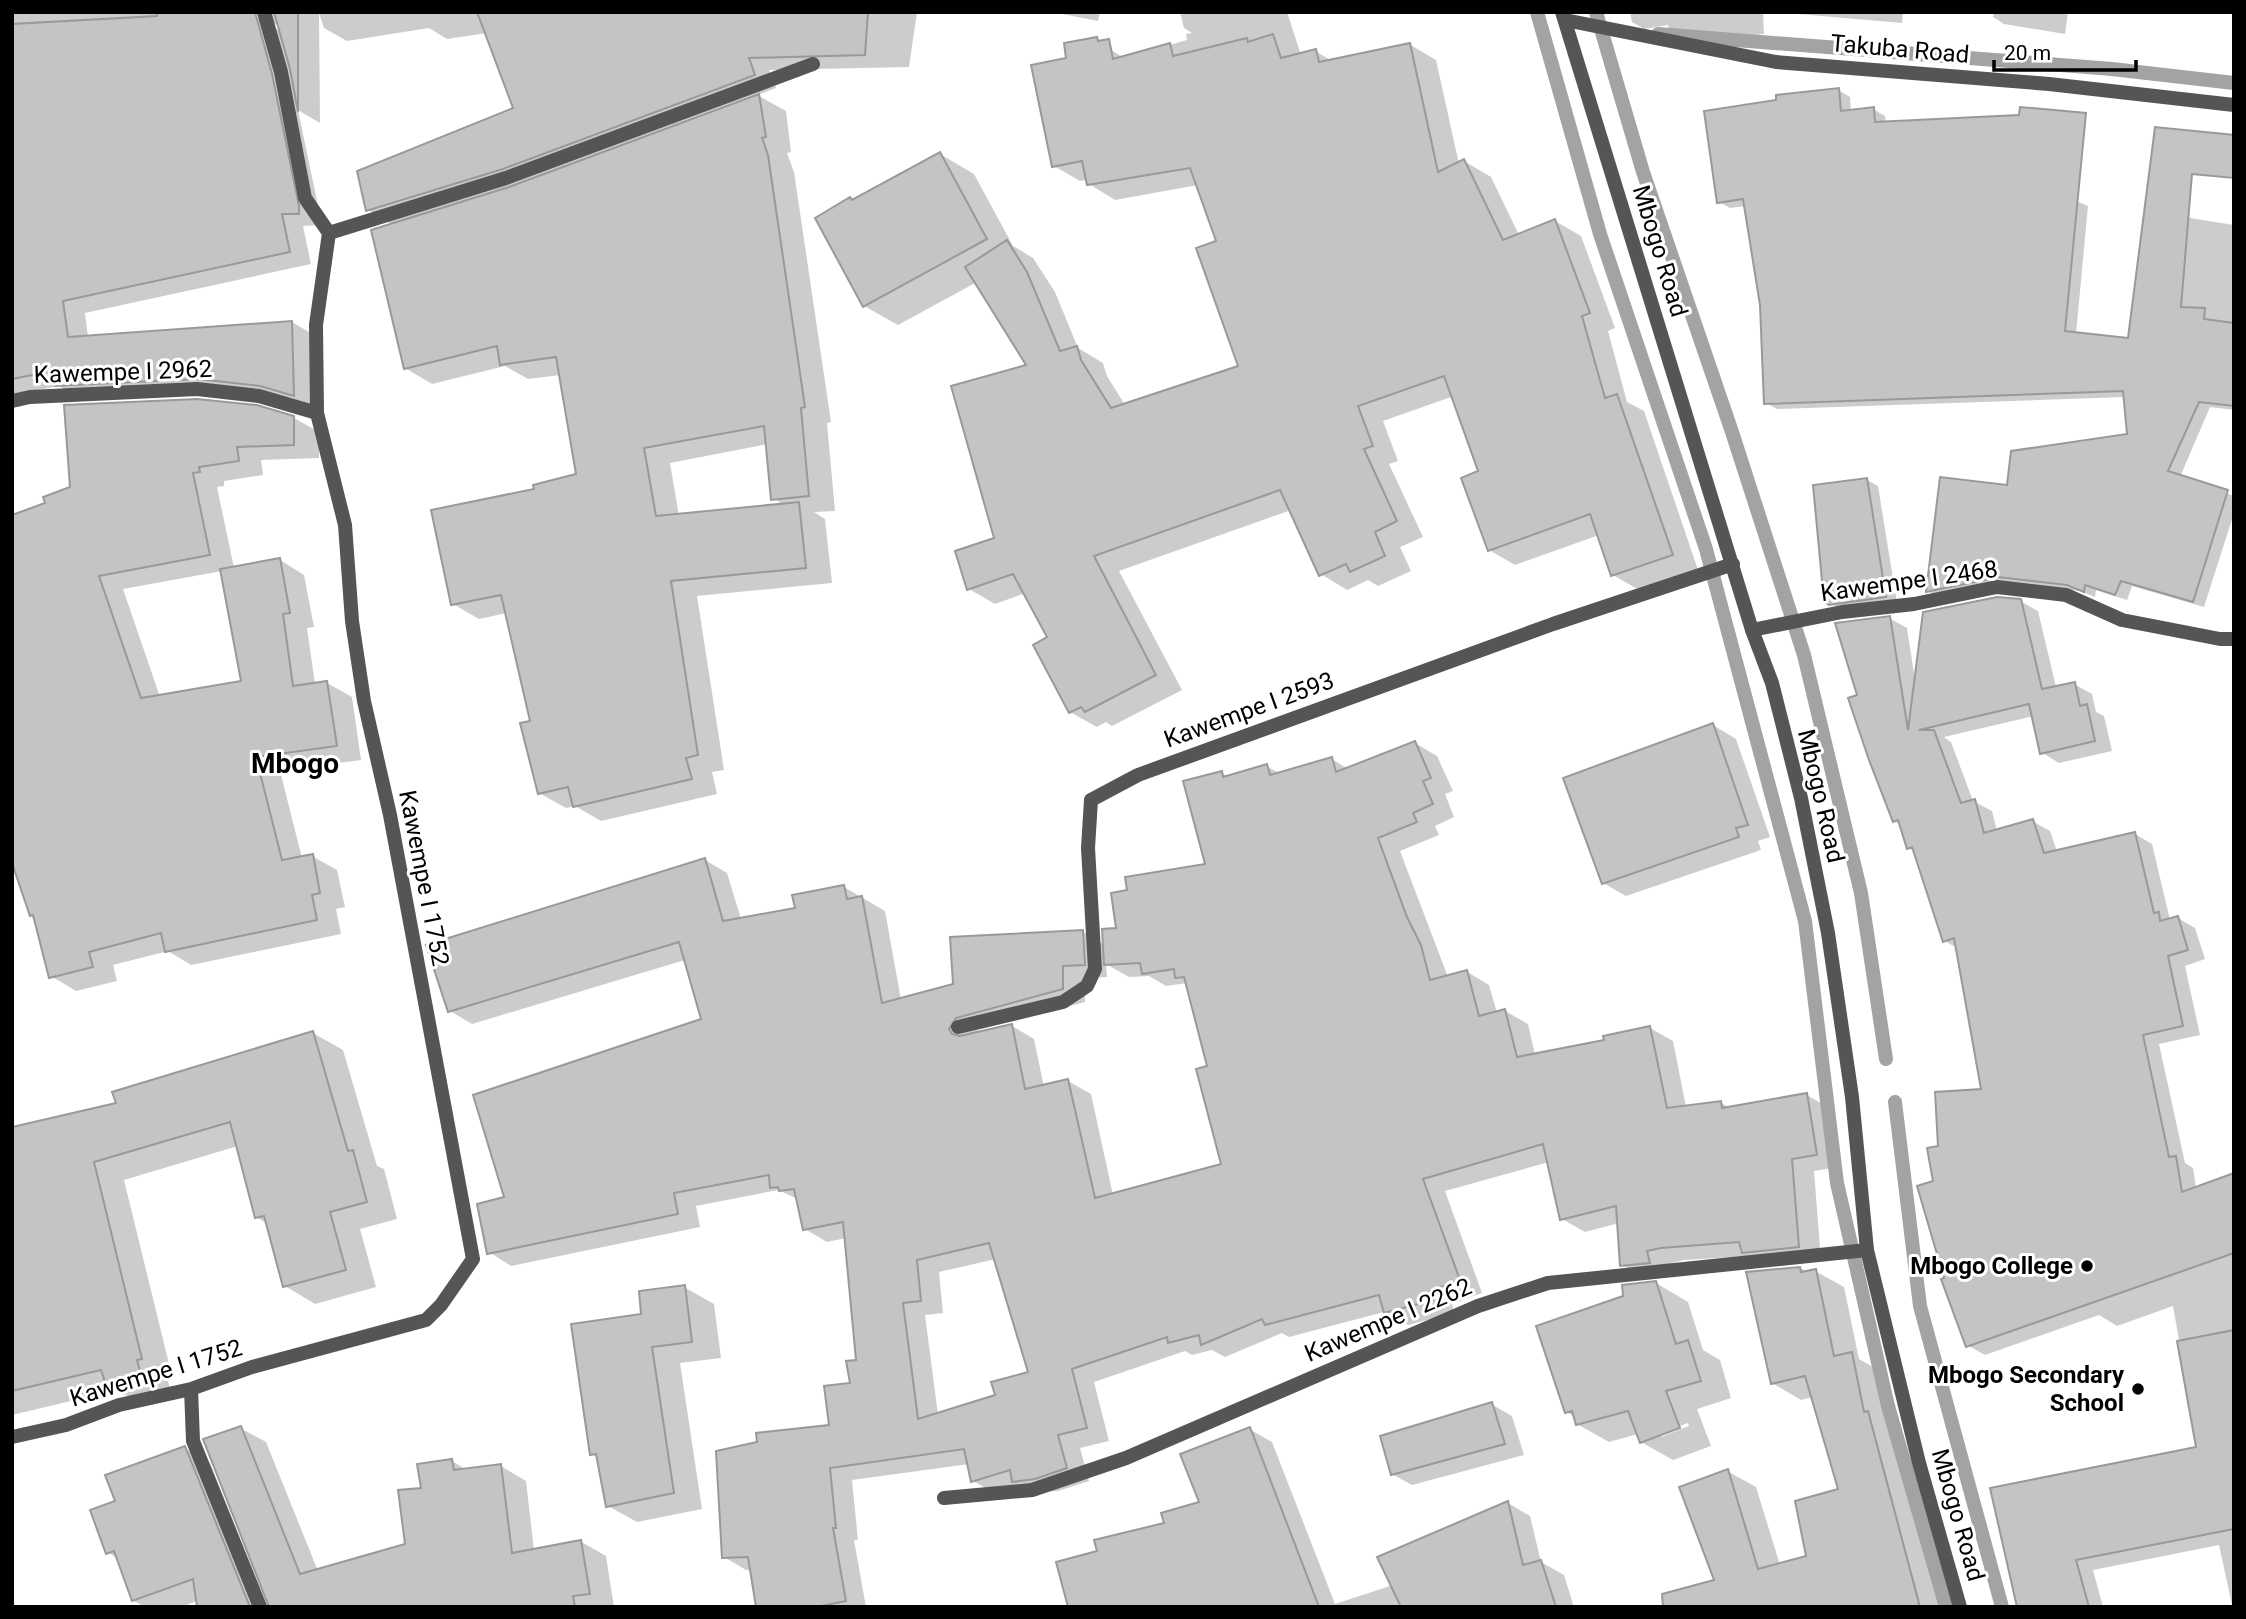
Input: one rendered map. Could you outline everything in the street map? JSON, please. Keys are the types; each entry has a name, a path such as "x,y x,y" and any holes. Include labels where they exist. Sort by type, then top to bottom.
{"street":[{"path":"264,12 281,72 305,198 329,233 506,178 813,64"},
{"name":"Takuba Road","path":"1563,16 1776,62 2049,84 2234,105"},
{"name":"Mbogo Road","path":"1563,16 1752,630 1772,683 1798,785 1828,933 1852,1097 1867,1250 1919,1463 1960,1607"},
{"name":"Kawempe I 1752","path":"12,1437 66,1425 119,1405 191,1389 252,1367 426,1320 450,1294 473,1259 466,1208 390,815 364,701 352,621 345,525 317,414 316,324 329,233"},
{"name":"Kawempe I 2962","path":"12,401 30,397 197,389 259,396 317,414"},
{"name":"Kawempe I 2593","path":"958,1027 1063,1002 1087,986 1095,969 1088,848 1091,800 1161,766 1553,624 1733,564"},
{"name":"Kawempe I 2468","path":"1752,630 1842,612 1914,604 1997,587 2066,595 2122,620 2220,639 2234,639"},
{"name":"Kawempe I 2262","path":"944,1498 1032,1490 1126,1458 1478,1306 1548,1283 1867,1250"},
{"path":"191,1389 193,1441 260,1607"}],"building":[{"path":"156,12 255,12 272,74 299,206 299,214 282,214 290,252 63,301 68,337 292,321 294,396 260,386 198,379 55,386 53,371 12,379 12,24 157,16"},
{"path":"274,12 298,12 298,112 290,69"},
{"path":"477,12 868,12 865,55 749,58 755,75 503,169 366,211 357,171 513,108"},
{"path":"1273,34 1281,58 1316,49 1319,62 1410,43 1438,172 1464,159 1503,240 1555,219 1590,313 1582,316 1605,398 1617,394 1673,555 1611,576 1590,514 1488,551 1461,478 1478,471 1444,376 1358,406 1373,446 1364,449 1397,521 1375,532 1385,556 1350,572 1346,564 1319,576 1280,490 1094,556 1156,675 1085,712 1081,707 1069,713 1033,645 1047,637 1013,574 967,590 955,551 994,538 951,386 1026,365 965,267 1007,240 1027,272 1060,351 1077,346 1081,360 1111,408 1238,366 1196,248 1216,241 1190,168 1087,185 1082,161 1052,167 1031,65 1066,58 1064,43 1097,37 1098,41 1109,39 1113,59 1170,43 1173,56 1247,38 1248,42"},
{"path":"1839,88 1841,111 1874,107 1875,122 2019,115 2020,107 2086,113 2065,331 2128,338 2155,127 2234,135 2234,178 2192,174 2181,307 2205,308 2204,319 2234,323 2234,406 2199,402 2168,471 2228,490 2193,602 2121,581 2115,595 2085,585 2084,592 2067,585 1998,577 1926,592 1940,477 2007,485 2011,451 2127,434 2123,391 1764,404 1760,305 1743,199 1717,203 1704,111 1776,100 1776,95"},
{"path":"759,94 766,137 762,138 768,155 805,407 801,408 809,496 771,500 764,426 644,448 656,516 799,502 806,568 671,581 698,755 686,758 692,779 573,807 568,787 538,794 520,723 530,721 501,595 451,605 431,510 534,489 533,485 576,474 556,357 500,365 497,346 404,369 371,230 509,187"},
{"path":"940,152 987,239 863,307 815,218 850,197 852,200"},
{"path":"197,399 257,405 294,416 294,445 237,447 239,461 199,467 200,472 193,473 210,555 99,576 141,698 241,681 220,569 280,558 290,613 283,614 293,686 327,681 337,746 256,757 282,860 313,854 320,893 312,895 317,920 165,952 161,933 89,952 93,967 49,978 33,915 30,916 12,863 12,515 45,503 43,497 70,487 64,405"},
{"path":"1867,478 1886,597 1829,605 1824,602 1813,485"},
{"path":"1997,597 2021,599 2042,689 2075,682 2080,706 2087,704 2095,741 2040,754 2029,704 1919,730 1934,730 1961,803 1975,799 1984,833 2033,819 2044,853 2135,832 2154,913 2159,912 2160,921 2178,916 2188,950 2168,956 2183,1026 2143,1035 2169,1157 2176,1156 2182,1192 2234,1173 2234,1253 1966,1347 1941,1279 1944,1278 1917,1186 1933,1181 1927,1148 1938,1146 1935,1092 1981,1089 1954,938 1943,942 1912,847 1907,849 1898,820 1893,822 1869,760 1848,698 1857,695 1835,623 1890,616 1908,730 1923,612"},
{"path":"1713,723 1748,825 1736,828 1739,837 1602,884 1563,778"},
{"path":"1415,741 1431,778 1423,781 1433,804 1413,813 1417,822 1378,838 1407,917 1421,945 1430,980 1467,970 1479,1016 1505,1009 1517,1057 1604,1040 1603,1036 1650,1026 1667,1108 1721,1101 1722,1108 1807,1093 1817,1155 1792,1159 1799,1247 1742,1253 1739,1242 1661,1248 1647,1251 1650,1263 1620,1266 1616,1206 1560,1220 1543,1144 1423,1179 1460,1280 1430,1291 1433,1300 1384,1313 1379,1295 1265,1325 1262,1319 1201,1345 1199,1335 1168,1343 1167,1337 1072,1369 1087,1428 1058,1435 1067,1468 1035,1479 1012,1482 1010,1470 971,1482 964,1449 830,1468 836,1528 833,1528 846,1601 816,1607 756,1607 748,1557 722,1558 716,1451 757,1442 756,1433 829,1425 824,1386 850,1383 846,1361 856,1360 843,1222 803,1230 794,1189 779,1191 778,1187 770,1188 769,1175 674,1193 678,1214 487,1254 477,1204 504,1197 473,1095 701,1019 679,942 448,1012 426,945 705,858 723,921 795,908 792,895 844,885 847,899 862,896 882,1003 953,984 950,937 1083,930 1085,965 1063,966 1063,989 956,1018 949,1029 952,1034 960,1036 1012,1024 1025,1089 1068,1079 1095,1198 1221,1164 1196,1069 1207,1066 1184,977 1175,978 1174,969 1142,974 1140,963 1104,965 1102,929 1116,928 1111,893 1127,890 1125,877 1205,864 1183,781 1222,771 1223,777 1267,764 1270,775 1332,757 1336,772","holes":["989,1243 1028,1372 991,1382 995,1395 918,1419 903,1303 921,1301 917,1260"]},
{"path":"313,1031 348,1151 353,1150 367,1202 330,1212 346,1270 283,1287 264,1216 255,1218 230,1122 94,1162 142,1359 137,1360 141,1375 106,1385 101,1370 12,1391 12,1127 116,1103 112,1092"},
{"path":"1800,1267 1801,1272 1816,1269 1834,1356 1852,1352 1864,1412 1868,1411 1920,1607 1663,1607 1662,1594 1714,1580 1679,1487 1728,1469 1758,1569 1806,1556 1795,1501 1838,1489 1805,1376 1771,1384 1746,1272"},
{"path":"1656,1281 1676,1344 1688,1340 1701,1381 1666,1391 1680,1428 1640,1443 1628,1411 1576,1425 1572,1411 1565,1413 1536,1326 1623,1296 1622,1285"},
{"path":"685,1285 692,1342 652,1347 674,1493 606,1507 596,1454 590,1455 571,1324 641,1314 639,1291"},
{"path":"2234,1330 2234,1529 2076,1560 2089,1607 2017,1607 1990,1488 2196,1447 2177,1341"},
{"path":"1492,1402 1505,1444 1391,1475 1380,1436"},
{"path":"241,1426 300,1574 405,1544 398,1490 421,1488 417,1464 452,1459 454,1470 501,1464 512,1553 581,1540 590,1594 573,1596 575,1607 269,1607 203,1439"},
{"path":"1250,1427 1319,1607 1068,1607 1056,1562 1097,1551 1094,1540 1164,1523 1161,1513 1199,1502 1180,1454"},
{"path":"185,1446 250,1607 197,1607 193,1579 132,1601 114,1551 106,1554 90,1510 115,1501 105,1475"},
{"path":"1508,1501 1523,1565 1541,1560 1556,1607 1401,1607 1377,1557"}],"waterway":[{"path":"1537,12 1600,234 1706,549 1805,921 1837,1183 1888,1406 1946,1607"},
{"path":"1596,12 1643,172 1732,432 1804,655 1861,893 1886,1059"},
{"path":"1658,34 2112,69 2234,83"},
{"path":"1895,1102 1920,1306 2002,1607"}],"place":[{"name":"Mbogo College","path":"2087,1266"},
{"name":"Mbogo Secondary School","path":"2138,1389"}],"district":[{"name":"Mbogo","path":"295,763"}]}
